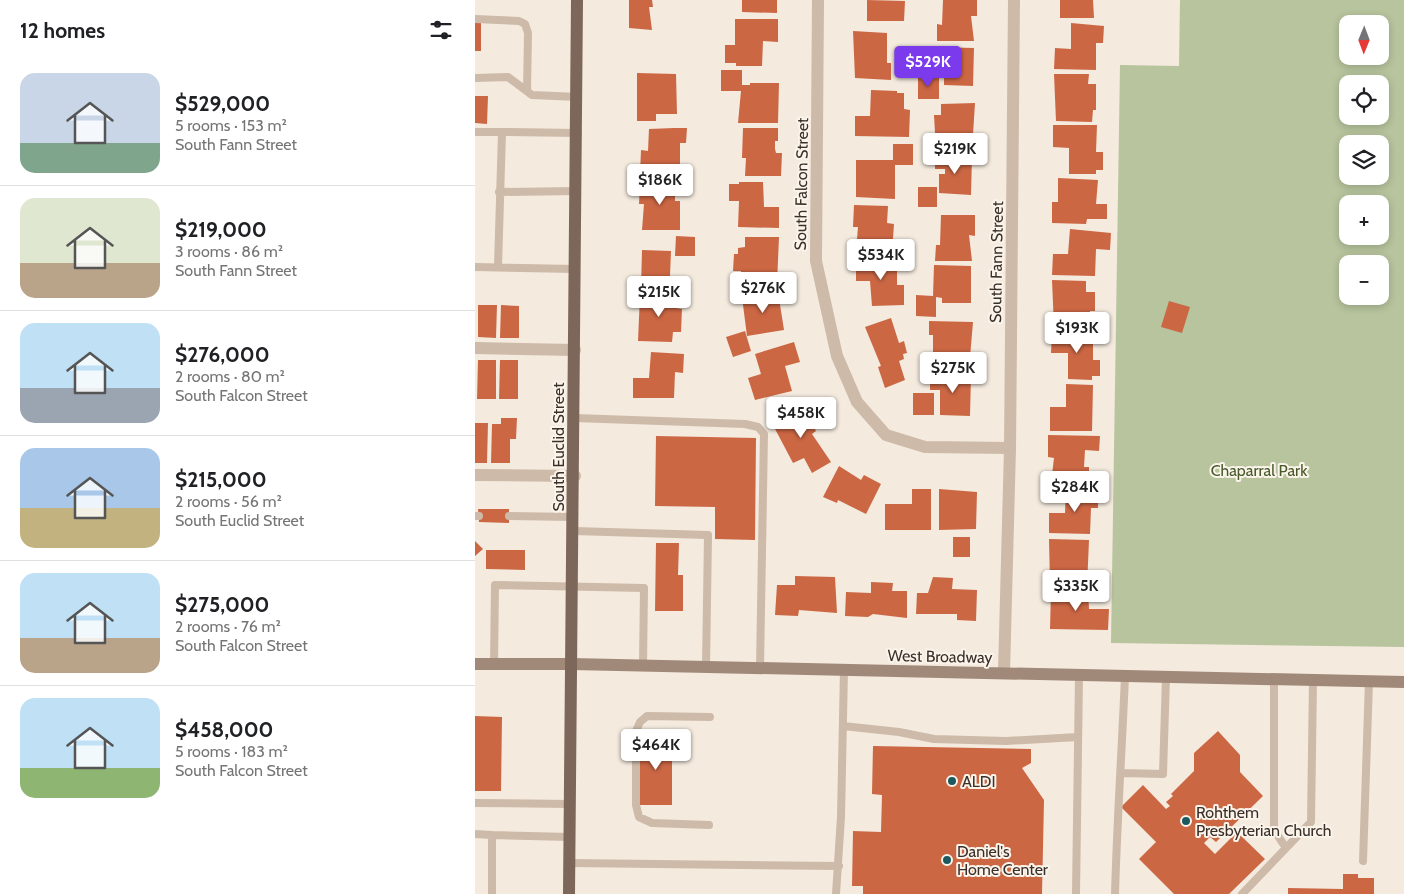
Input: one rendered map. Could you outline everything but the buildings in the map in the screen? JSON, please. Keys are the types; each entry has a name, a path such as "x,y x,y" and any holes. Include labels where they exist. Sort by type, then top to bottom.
{"main road":[{"name":"South Euclid Street","path":"569,894 575,476 575,191 578,133 577,0"},
{"name":"West Broadway","path":"475,664 572,664 1404,682"}],"street":[{"name":"South Falcon Street","path":"818,0 816,261 837,356 857,402 887,435 925,447 1010,448"},
{"name":"South Fann Street","path":"1004,673 1010,448 1015,0"},
{"path":"475,348 575,350"},
{"path":"475,475 575,476"}],"lane":[{"path":"475,20 519,21 525,24 528,33 527,91"},
{"path":"475,78 508,78 532,95 578,97"},
{"path":"475,132 578,133"},
{"path":"498,267 502,132"},
{"path":"499,192 575,191"},
{"path":"475,267 575,269"},
{"path":"575,418 745,424 758,427 764,434 761,668"},
{"path":"509,516 574,516"},
{"path":"574,531 708,535 706,667"},
{"path":"494,664 495,585 573,586 644,588 643,666"},
{"path":"837,894 844,670"},
{"path":"1076,894 1079,675"},
{"path":"1115,894 1117,791 1121,774 1125,676"},
{"path":"1121,774 1163,774 1166,677"},
{"path":"1274,679 1274,830 1286,848"},
{"path":"1242,894 1311,822 1313,680"},
{"path":"1363,861 1369,681"},
{"path":"709,825 652,823 639,817 636,810 636,731 640,722 647,716 710,716"},
{"path":"843,726 899,732 934,740 1007,741 1078,737"},
{"path":"475,803 570,804"},
{"path":"475,834 570,837"},
{"path":"492,835 492,894"},
{"path":"569,863 839,866"}],"green space":[{"name":"Chaparral Park","path":"1180,0 1404,0 1404,647 1111,643 1120,65 1179,66"}],"place":[{"name":"ALDI","path":"952,781"},
{"name":"Rohthem Presbyterian Church","path":"1186,821"},
{"name":"Daniel's Home Center","path":"947,860"}]}
